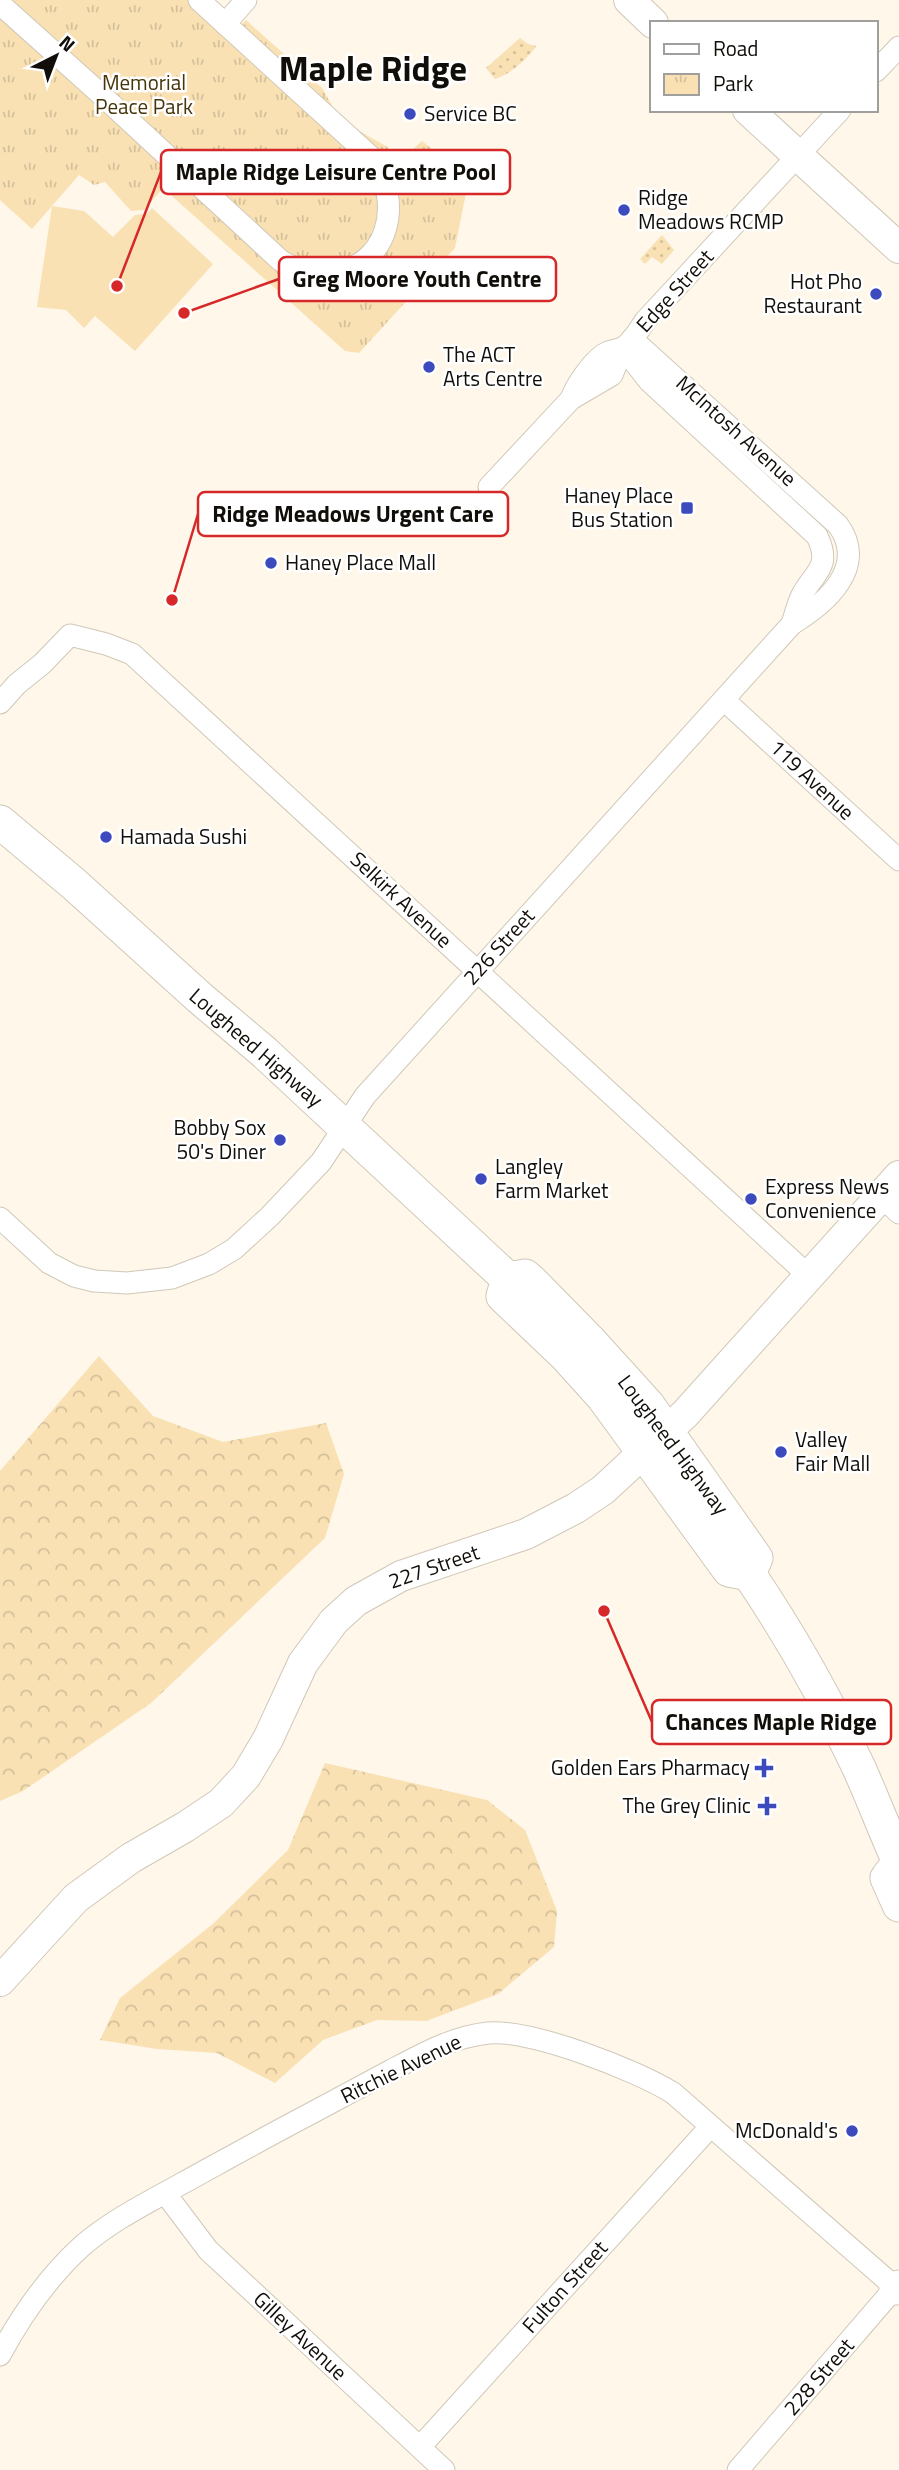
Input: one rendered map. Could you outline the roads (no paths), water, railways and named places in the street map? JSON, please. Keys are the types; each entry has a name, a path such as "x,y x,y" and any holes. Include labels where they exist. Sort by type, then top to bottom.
{"main road":[{"path":"628,0 651,21"},
{"path":"750,112 899,248"},
{"name":"Lougheed Highway","path":"0,822 264,1052 508,1279 525,1276 533,1283 648,1405 656,1442 756,1558 749,1574 791,1639 834,1717 899,1862 887,1878 899,1905"},
{"name":"227 Street","path":"0,1981 76,1898 131,1858 221,1803 246,1776 268,1739 303,1663 317,1642 334,1621 356,1601 401,1576 542,1527 594,1496 656,1442 714,1383 810,1277 893,1195"}],"street":[{"path":"0,4 280,260 295,269 321,273 347,270 360,264 383,239 388,220 387,191 378,168 370,157 199,0"},
{"path":"225,24 246,0"},
{"path":"878,69 899,47"},
{"name":"Edge Street","path":"489,487 571,399 576,385 606,352 627,343 838,112"},
{"path":"627,343 649,381 817,536 822,551 820,568 802,594 792,624"},
{"name":"McIntosh Avenue","path":"627,343 838,525"},
{"name":"226 Street","path":"0,1219 49,1263 83,1279 105,1283 160,1281 181,1276 217,1260 243,1242 327,1156 359,1102 477,971 792,624 822,604 841,581 847,563 848,547 838,525"},
{"name":"Selkirk Avenue","path":"0,703 70,635 106,643 132,654 810,1277"},
{"name":"119 Avenue","path":"724,700 899,860"},
{"name":"Ritchie Avenue","path":"0,2355 31,2302 73,2255 114,2222 429,2051 464,2036 492,2033 523,2036 560,2046 653,2080 673,2093 898,2286"},
{"name":"Fulton Street","path":"420,2447 710,2127"},
{"name":"Gilley Avenue","path":"165,2193 208,2250 444,2470"},
{"name":"228 Street","path":"738,2470 898,2286"}],"place":[{"name":"Service BC","path":"410,114"},
{"name":"Ridge Meadows RCMP","path":"624,210"},
{"name":"Maple Ridge Leisure Centre Pool","path":"117,286"},
{"name":"Hot Pho Restaurant","path":"876,294"},
{"name":"Greg Moore Youth Centre","path":"184,313"},
{"name":"The ACT Arts Centre","path":"429,367"},
{"name":"Haney Place Bus Station","path":"687,508"},
{"name":"Haney Place Mall","path":"271,563"},
{"name":"Ridge Meadows Urgent Care","path":"172,600"},
{"name":"Hamada Sushi","path":"106,837"},
{"name":"Bobby Sox 50's Diner","path":"280,1140"},
{"name":"Langley Farm Market","path":"481,1179"},
{"name":"Express News Convenience","path":"751,1199"},
{"name":"Valley Fair Mall","path":"781,1452"},
{"name":"Chances Maple Ridge","path":"604,1611"},
{"name":"Golden Ears Pharmacy","path":"764,1768"},
{"name":"The Grey Clinic","path":"767,1806"},
{"name":"McDonald's","path":"852,2131"}],"district":[{"name":"Maple Ridge","path":"373,69"}],"park label":[{"name":"Memorial Peace Park","path":"144,95"}]}
